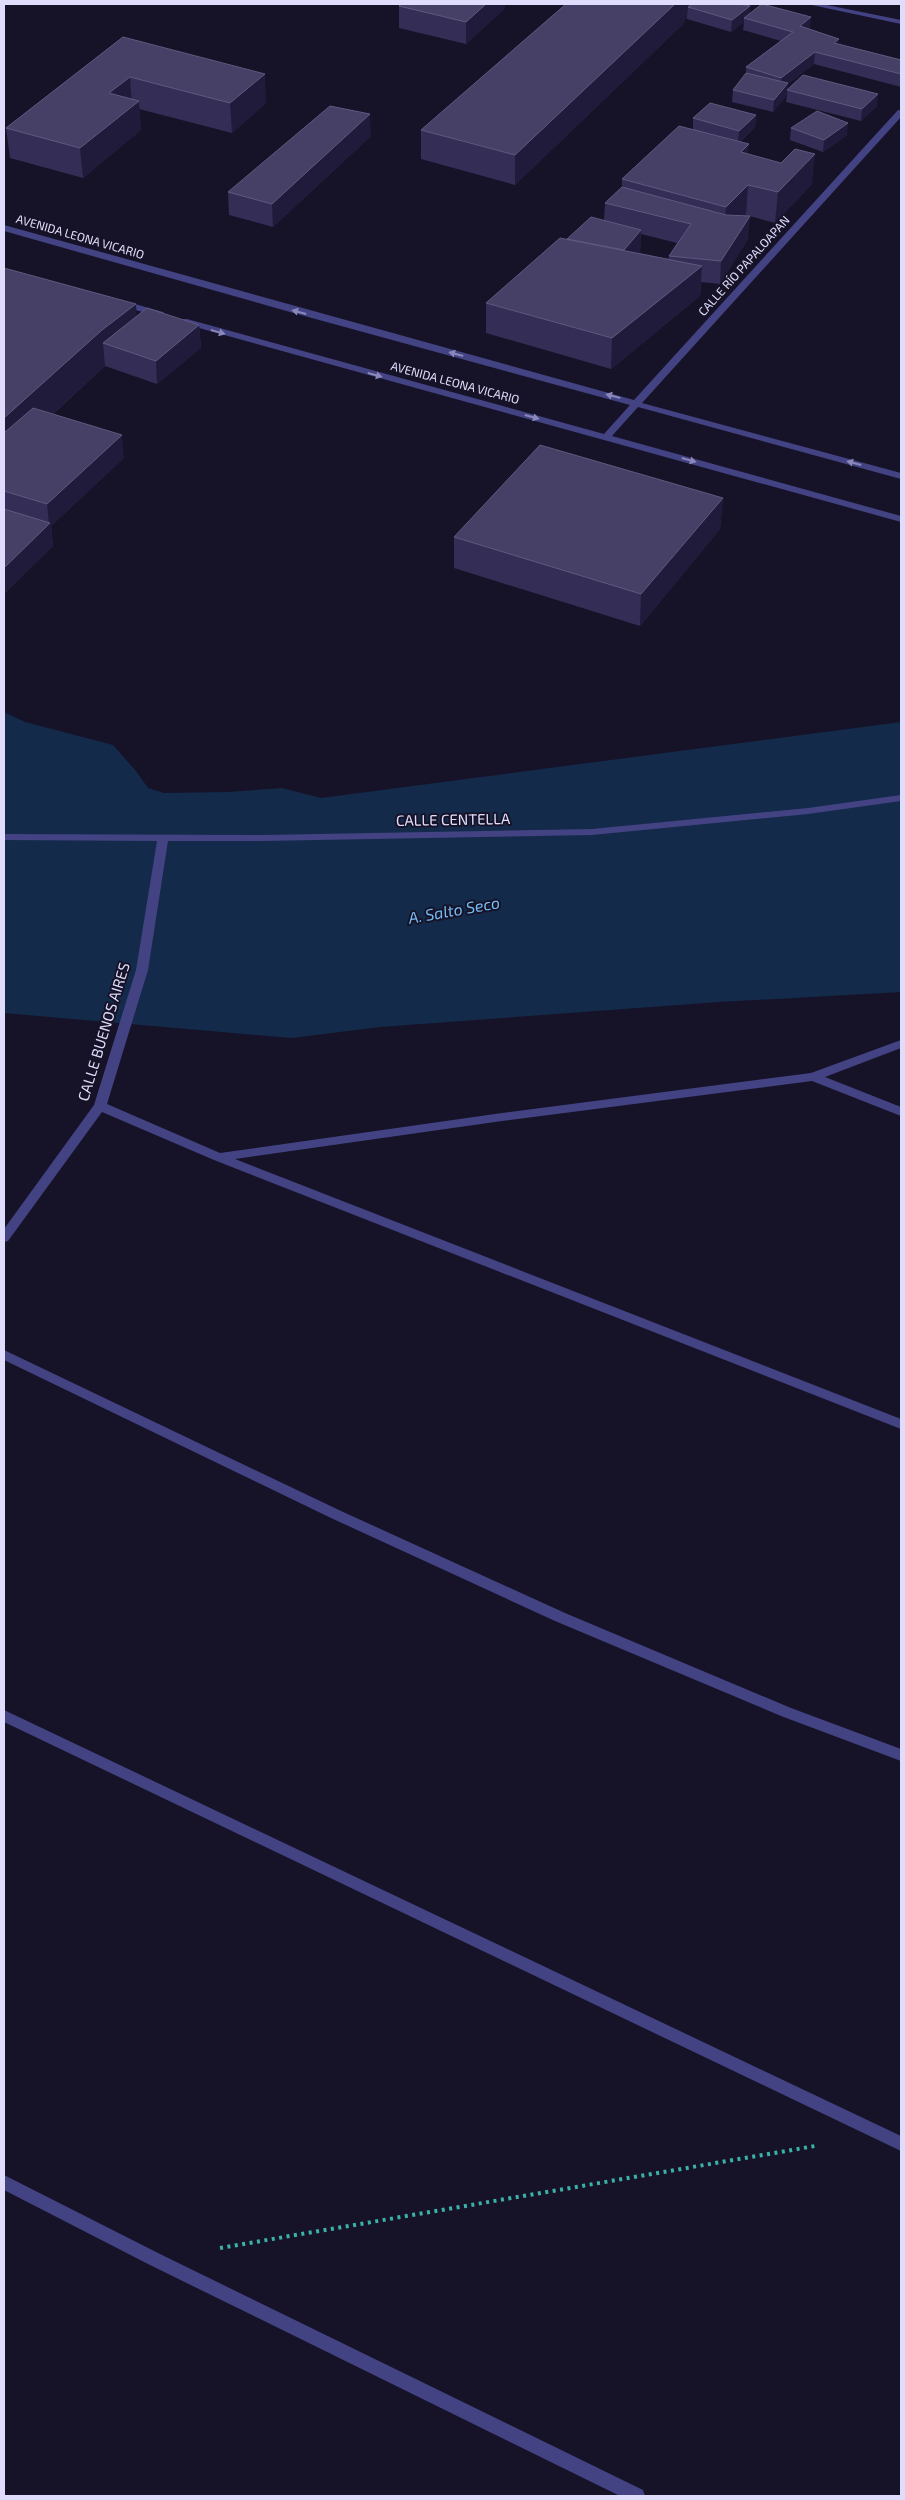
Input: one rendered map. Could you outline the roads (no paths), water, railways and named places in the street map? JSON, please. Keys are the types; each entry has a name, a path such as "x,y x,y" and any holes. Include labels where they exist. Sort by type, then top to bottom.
{"street":[{"path":"812,4 901,22"},
{"name":"CALLE RÍO PAPALOAPAN","path":"606,437 901,112"},
{"name":"AVENIDA LEONA VICARIO","path":"4,228 293,310 637,402 901,476"},
{"name":"AVENIDA LEONA VICARIO","path":"108,299 249,341 901,519"},
{"name":"CALLE CENTELLA","path":"4,837 263,838 592,832 808,811 901,798"},
{"name":"CALLE BUENOS AIRES","path":"4,1238 100,1106 142,970 163,838"},
{"path":"218,1157 502,1117 813,1077 901,1044"},
{"path":"813,1077 901,1112"},
{"path":"100,1106 218,1157 901,1424"},
{"path":"4,1355 478,1582 788,1714 901,1755"},
{"path":"4,1716 901,2144"},
{"path":"4,2182 154,2259 637,2496"}],"water":[{"name":"A. Salto Seco","path":"4,712 25,722 113,745 148,788 164,793 228,792 282,788 321,798 901,722 901,992 719,1002 380,1027 292,1038 4,1013"}]}
